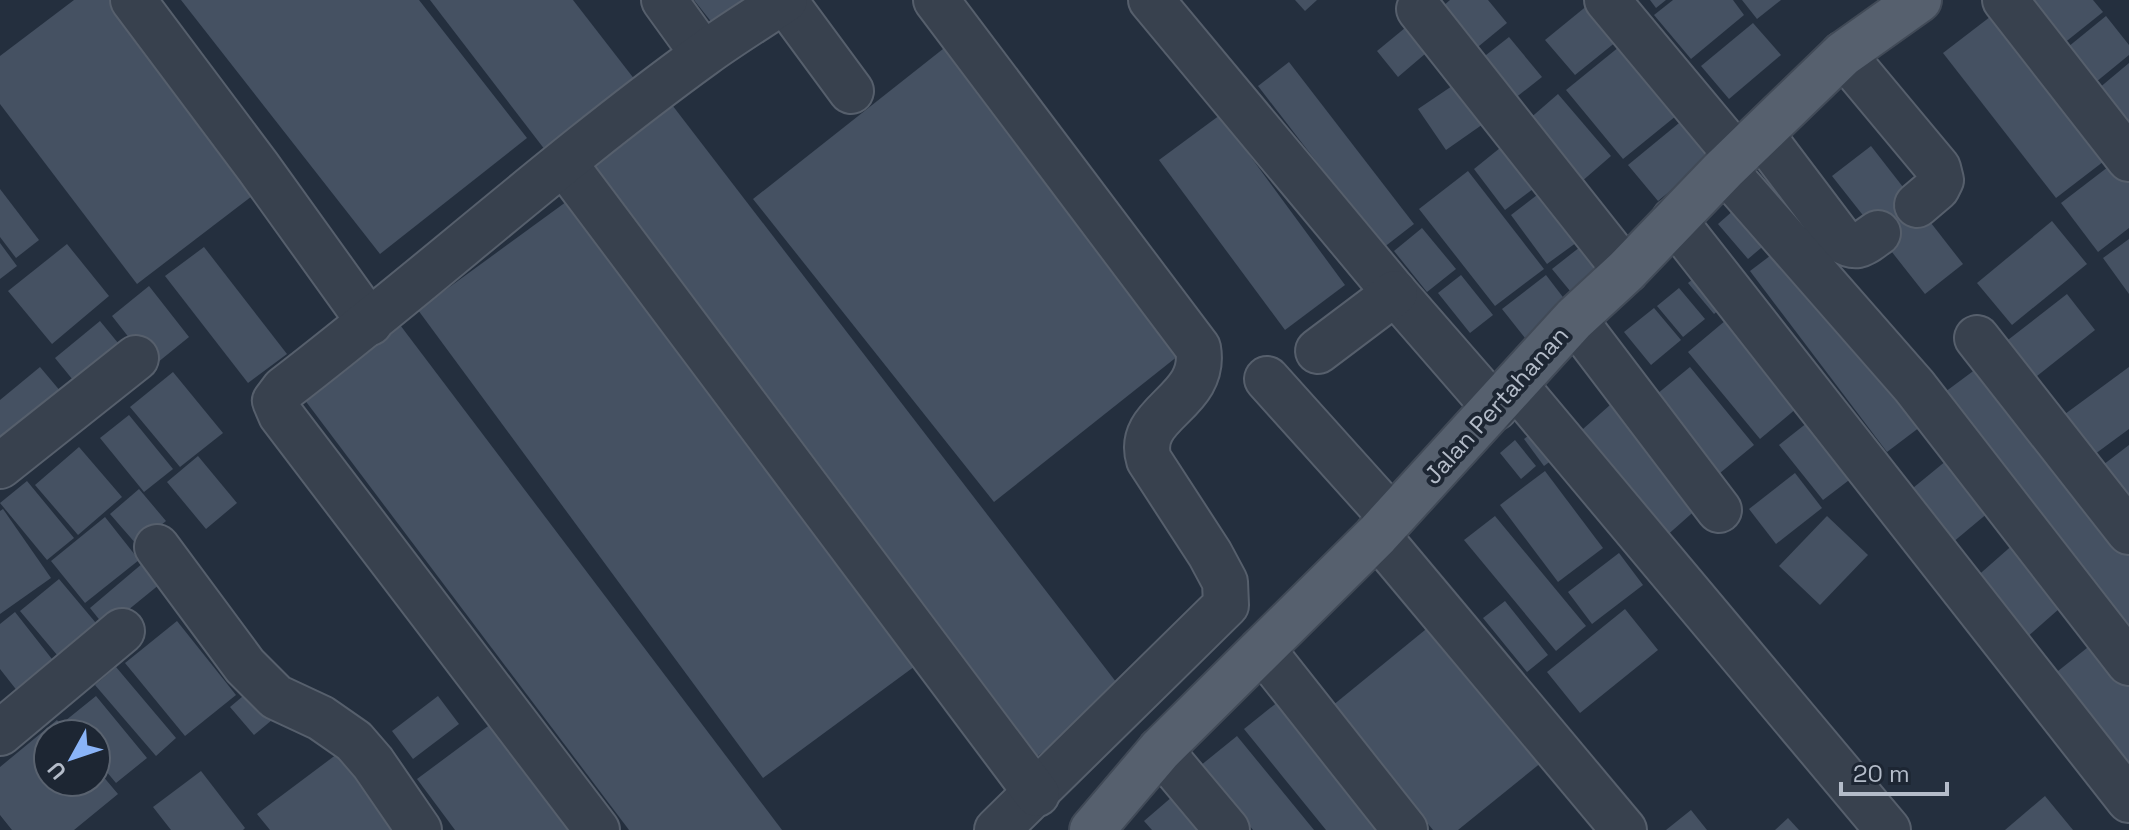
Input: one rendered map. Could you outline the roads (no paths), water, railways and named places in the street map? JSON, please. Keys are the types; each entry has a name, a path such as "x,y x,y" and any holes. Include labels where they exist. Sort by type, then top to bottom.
{"main road":[{"name":"Jalan Pertahanan","path":"1092,830 1160,750 1385,526 1574,319 1843,54 1919,0"}],"street":[{"path":"133,0 370,323"},
{"path":"664,0 703,54"},
{"path":"597,830 281,415 275,401 284,389 370,323 564,163 703,54 784,0 851,91"},
{"path":"936,0 1198,348 1200,363 1195,380 1152,428 1145,446 1149,460 1225,582 1226,605 997,830"},
{"path":"1607,0 1741,153 1914,386 2129,663"},
{"path":"2005,0 2129,159"},
{"path":"1165,5 1395,293 1505,397 1888,830"},
{"path":"1419,9 1626,271"},
{"path":"1843,54 1938,168 1941,180 1937,188 1917,205"},
{"path":"1741,153 1851,247 1859,246 1878,233"},
{"path":"564,163 1037,794"},
{"path":"1674,220 2129,800"},
{"path":"1318,351 1395,293"},
{"path":"1574,319 1719,510"},
{"path":"1977,338 2129,532"},
{"path":"0,466 136,358"},
{"path":"1267,379 1624,830"},
{"path":"157,547 245,666 276,697 321,718 354,741 419,830"},
{"path":"0,733 122,631"},
{"path":"1262,649 1405,830"},
{"path":"1160,750 1227,830"}]}
